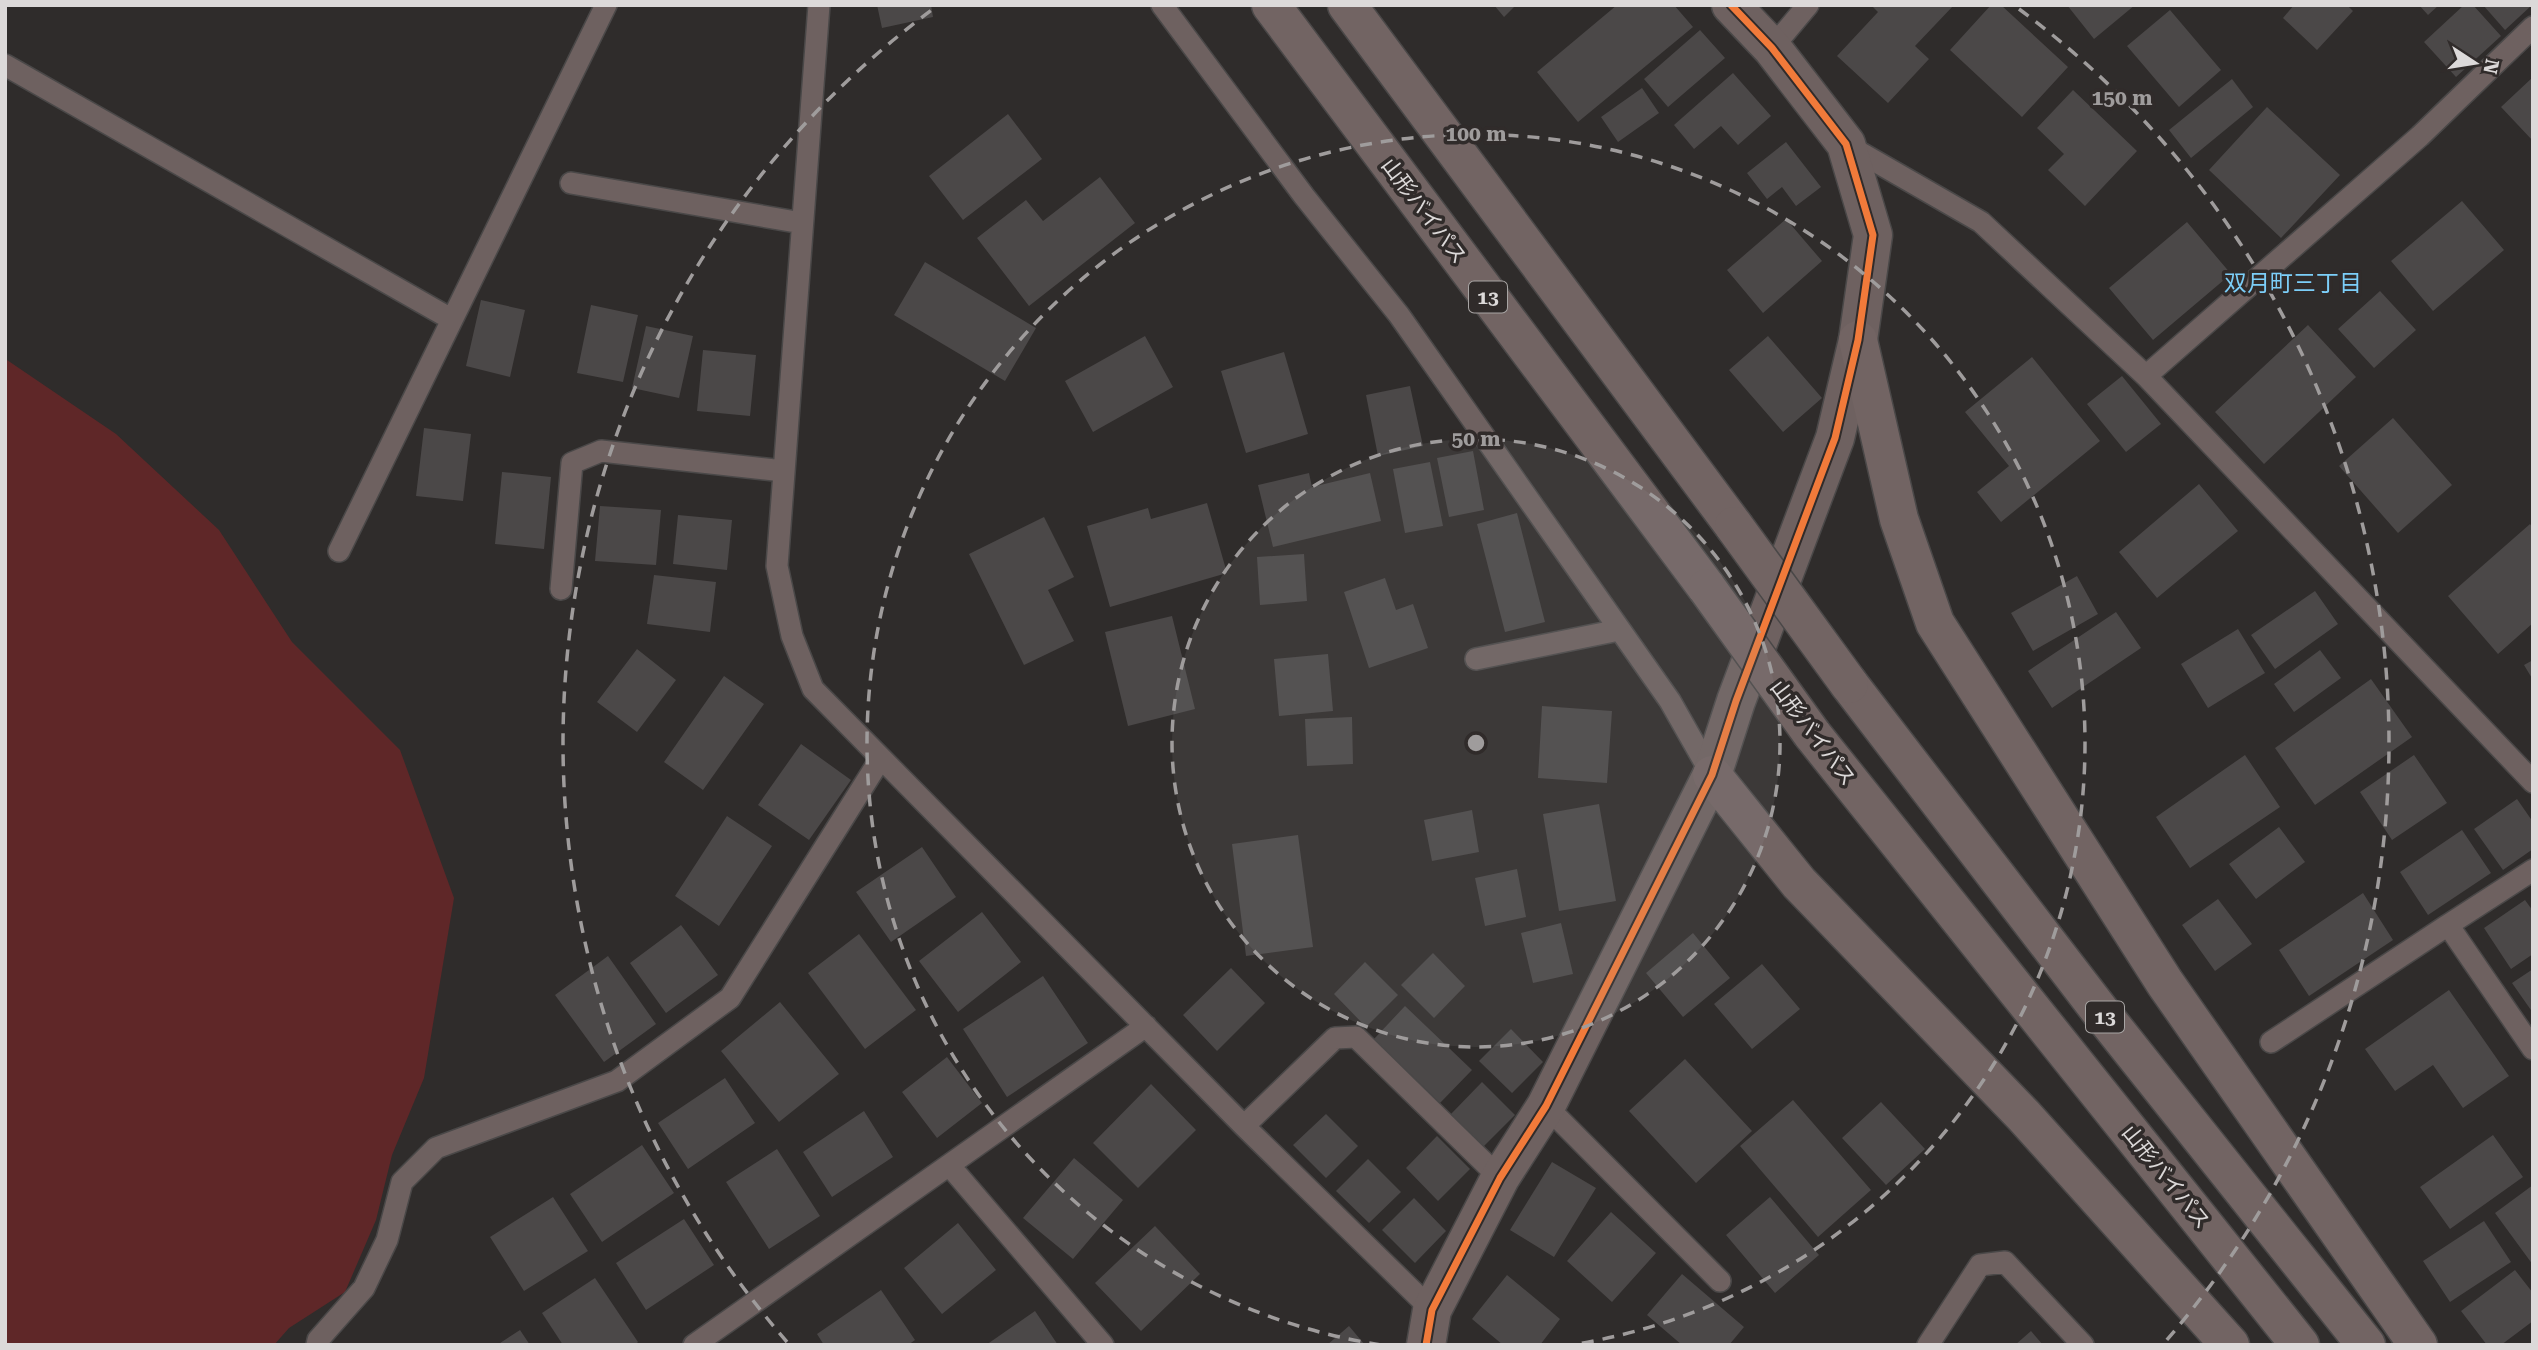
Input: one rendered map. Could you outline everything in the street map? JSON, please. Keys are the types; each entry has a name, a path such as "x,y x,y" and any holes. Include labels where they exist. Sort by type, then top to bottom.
{"highway":[{"name":"山形バイパス","path":"1270,5 1707,588 1812,734 2300,1345"},
{"name":"13","path":"1347,5 1849,684 2100,1011 2366,1345"},
{"path":"1858,340 1899,519 1935,623 2165,983 2418,1345"},
{"path":"1712,775 1799,883 2024,1116 2230,1345"}],"street":[{"path":"1429,1335 1500,1178 1546,1106 1712,775 1736,701 1835,438 1858,340 1873,234 1846,144 1772,48 1731,5"}],"lane":[{"path":"339,551 606,5"},
{"path":"819,5 776,566 792,636 813,689 1244,1126 1429,1335"},
{"path":"1161,5 1304,197 1399,315 1670,701 1712,775"},
{"path":"1772,48 1808,5"},
{"path":"2146,376 2420,136 2533,27"},
{"path":"5,65 451,319"},
{"path":"1846,144 1981,222 2146,376 2533,782"},
{"path":"570,183 802,223"},
{"path":"561,589 572,463 601,451 784,471"},
{"path":"1476,659 1619,629"},
{"path":"317,1345 318,1340 364,1288 387,1240 402,1182 436,1148 617,1081 730,998 881,758"},
{"path":"2271,1042 2533,870"},
{"path":"2448,925 2533,1049"},
{"path":"694,1345 1146,1026"},
{"path":"1244,1126 1335,1038 1356,1037 1500,1178"},
{"path":"1546,1106 1720,1281"},
{"path":"949,1165 1103,1345"},
{"path":"1928,1345 1980,1265 2005,1262 2082,1345"}],"shaded area":[{"path":"7,360 116,434 219,530 292,642 400,750 454,898 424,1078 392,1155 376,1220 345,1292 289,1328 274,1345 5,1345"}],"building":[{"path":"877,5 931,5 933,17 882,28"},
{"path":"1494,5 1516,5 1504,17"},
{"path":"1617,5 1674,5 1693,27 1578,122 1537,72"},
{"path":"1871,5 1954,5 1915,46 1929,59 1888,103 1837,56 1878,12"},
{"path":"1991,5 2001,5 2068,67 2022,117 1950,50"},
{"path":"2067,5 2135,5 2094,39"},
{"path":"2294,5 2347,5 2353,11 2317,50 2283,18"},
{"path":"2419,5 2439,5 2428,15"},
{"path":"2464,5 2473,5 2501,36 2456,77 2424,42"},
{"path":"2483,5 2532,5 2505,30"},
{"path":"2170,10 2221,70 2179,107 2127,46"},
{"path":"1700,30 1725,58 1668,107 1644,79"},
{"path":"1733,73 1771,116 1738,145 1721,126 1694,149 1674,125"},
{"path":"2533,77 2533,141 2501,107"},
{"path":"2232,79 2253,107 2191,158 2169,130"},
{"path":"1642,88 1659,113 1618,142 1601,117"},
{"path":"2073,90 2137,151 2085,206 2048,170 2064,154 2037,128"},
{"path":"2267,107 2340,175 2281,238 2209,170"},
{"path":"1008,114 1042,159 963,220 929,176"},
{"path":"1786,142 1821,187 1796,206 1782,187 1767,199 1747,173"},
{"path":"1100,177 1135,223 1029,306 977,238 1026,200 1043,221"},
{"path":"2462,201 2504,250 2433,311 2391,261"},
{"path":"1786,219 1822,261 1763,313 1727,270"},
{"path":"2187,222 2231,274 2153,340 2109,288"},
{"path":"925,262 1036,328 1005,381 894,315"},
{"path":"2380,291 2416,330 2374,368 2338,329"},
{"path":"481,300 525,310 510,377 466,366"},
{"path":"591,305 638,315 623,382 577,373"},
{"path":"2308,325 2356,377 2264,464 2215,412"},
{"path":"646,326 693,336 679,398 632,388"},
{"path":"1145,336 1173,387 1093,432 1065,381"},
{"path":"1768,336 1822,398 1783,432 1729,370"},
{"path":"703,350 756,355 750,416 697,411"},
{"path":"1284,352 1308,434 1246,453 1221,371"},
{"path":"2032,357 2100,441 2001,522 1977,492 2009,466 1965,412"},
{"path":"2122,376 2161,424 2126,452 2087,404"},
{"path":"1410,386 1423,446 1378,456 1366,395"},
{"path":"2393,418 2452,485 2398,533 2339,466"},
{"path":"424,428 471,434 463,501 416,496"},
{"path":"1473,451 1484,510 1449,517 1437,458"},
{"path":"1430,462 1443,526 1405,533 1393,469"},
{"path":"502,472 551,477 544,549 495,544"},
{"path":"1309,473 1312,487 1370,473 1381,521 1273,547 1258,485"},
{"path":"2199,484 2238,531 2157,598 2119,552"},
{"path":"1207,503 1227,573 1110,607 1087,526 1148,508 1151,519"},
{"path":"600,506 661,510 656,565 595,561"},
{"path":"1517,513 1545,622 1505,632 1477,524"},
{"path":"678,515 732,520 727,570 673,564"},
{"path":"1044,517 1074,577 1048,590 1074,641 1024,665 969,554"},
{"path":"2530,524 2533,528 2533,623 2498,654 2448,596"},
{"path":"1304,554 1307,601 1260,605 1257,557"},
{"path":"654,575 716,582 710,632 647,624"},
{"path":"2077,576 2098,614 2033,651 2011,613"},
{"path":"1385,578 1396,610 1413,604 1428,648 1369,668 1344,592"},
{"path":"2315,591 2338,624 2275,669 2251,635"},
{"path":"2116,612 2141,648 2052,708 2028,671"},
{"path":"1172,616 1195,709 1128,726 1105,632"},
{"path":"2238,629 2265,673 2208,708 2181,664"},
{"path":"637,649 676,680 637,732 597,702"},
{"path":"2320,650 2341,678 2294,712 2274,684"},
{"path":"1328,654 1333,711 1279,716 1274,659"},
{"path":"2533,660 2533,680 2524,665"},
{"path":"724,676 764,704 703,790 664,762"},
{"path":"2371,679 2412,737 2315,805 2275,748"},
{"path":"1542,706 1612,711 1607,783 1538,778"},
{"path":"1352,717 1353,764 1307,766 1305,719"},
{"path":"801,744 851,780 809,840 758,805"},
{"path":"2245,755 2280,807 2190,868 2156,817"},
{"path":"2414,755 2447,803 2392,840 2360,792"},
{"path":"2517,799 2533,822 2533,849 2503,870 2474,829"},
{"path":"1599,804 1616,901 1559,911 1543,814"},
{"path":"1472,810 1479,852 1432,861 1424,820"},
{"path":"727,816 772,846 719,926 675,896"},
{"path":"2279,827 2305,862 2256,899 2229,864"},
{"path":"2462,830 2491,873 2428,915 2400,872"},
{"path":"1298,835 1313,947 1246,956 1232,844"},
{"path":"922,847 956,897 891,942 856,892"},
{"path":"1517,869 1526,917 1485,926 1475,878"},
{"path":"2363,893 2393,940 2309,996 2279,950"},
{"path":"2218,899 2252,944 2215,971 2182,925"},
{"path":"2525,900 2533,911 2533,954 2511,969 2484,928"},
{"path":"982,912 1021,962 958,1012 919,961"},
{"path":"1561,923 1573,974 1533,983 1521,933"},
{"path":"681,925 718,975 666,1013 630,963"},
{"path":"1693,933 1730,978 1683,1017 1646,973"},
{"path":"859,934 916,1010 865,1049 808,973"},
{"path":"1433,953 1465,986 1434,1018 1401,985"},
{"path":"608,956 656,1024 604,1062 555,995"},
{"path":"1365,962 1398,995 1366,1027 1334,994"},
{"path":"1762,964 1800,1009 1752,1049 1714,1004"},
{"path":"1231,968 1265,1003 1217,1051 1183,1015"},
{"path":"2533,969 2533,1013 2512,983"},
{"path":"1043,976 1088,1043 1007,1097 963,1029"},
{"path":"2449,990 2509,1076 2463,1108 2433,1065 2395,1091 2365,1049"},
{"path":"780,1002 839,1074 779,1122 721,1051"},
{"path":"1405,1006 1472,1070 1440,1103 1374,1039"},
{"path":"1511,1029 1543,1062 1512,1093 1479,1061"},
{"path":"947,1057 982,1103 937,1138 902,1092"},
{"path":"1685,1059 1752,1131 1696,1183 1629,1111"},
{"path":"725,1078 755,1123 688,1169 658,1123"},
{"path":"1482,1082 1515,1115 1483,1147 1451,1114"},
{"path":"1151,1084 1196,1130 1138,1188 1093,1143"},
{"path":"1793,1100 1871,1190 1818,1237 1740,1146"},
{"path":"1881,1102 1925,1149 1886,1185 1842,1138"},
{"path":"864,1111 893,1157 832,1197 803,1152"},
{"path":"1326,1114 1358,1146 1326,1178 1293,1145"},
{"path":"2493,1135 2523,1177 2450,1229 2420,1187"},
{"path":"1437,1136 1470,1169 1438,1201 1406,1168"},
{"path":"642,1145 674,1193 602,1242 570,1194"},
{"path":"777,1149 820,1216 769,1249 726,1182"},
{"path":"1074,1158 1123,1200 1073,1259 1023,1218"},
{"path":"1368,1159 1401,1192 1369,1223 1336,1191"},
{"path":"1552,1162 1596,1188 1554,1257 1510,1230"},
{"path":"2533,1185 2533,1265 2495,1213"},
{"path":"553,1197 588,1251 524,1291 490,1237"},
{"path":"1770,1197 1819,1255 1775,1293 1726,1235"},
{"path":"1414,1198 1446,1231 1415,1263 1382,1230"},
{"path":"1611,1212 1656,1253 1612,1302 1567,1261"},
{"path":"684,1219 714,1265 646,1310 616,1263"},
{"path":"2484,1221 2511,1262 2450,1302 2423,1261"},
{"path":"958,1223 996,1270 942,1314 904,1268"},
{"path":"1155,1226 1200,1274 1141,1331 1095,1283"},
{"path":"2515,1270 2533,1293 2533,1321 2501,1345 2487,1345 2461,1311"},
{"path":"1682,1274 1744,1327 1729,1345 1682,1345 1647,1315"},
{"path":"1507,1275 1560,1319 1540,1345 1503,1345 1472,1319"},
{"path":"595,1278 638,1342 635,1345 563,1345 542,1313"},
{"path":"881,1290 915,1340 908,1345 824,1345 817,1334"},
{"path":"1035,1311 1058,1345 986,1345"},
{"path":"1349,1326 1365,1345 1327,1345"},
{"path":"520,1330 530,1345 497,1345"},
{"path":"2031,1331 2043,1345 2015,1345"}],"cycle path":[{"path":"1426,1345 1432,1310 1500,1178 1546,1106 1712,775 1736,701 1835,438 1858,340 1873,235 1846,144 1772,48 1731,5"}],"district":[{"name":"双月町三丁目","path":"2293,283"}]}
